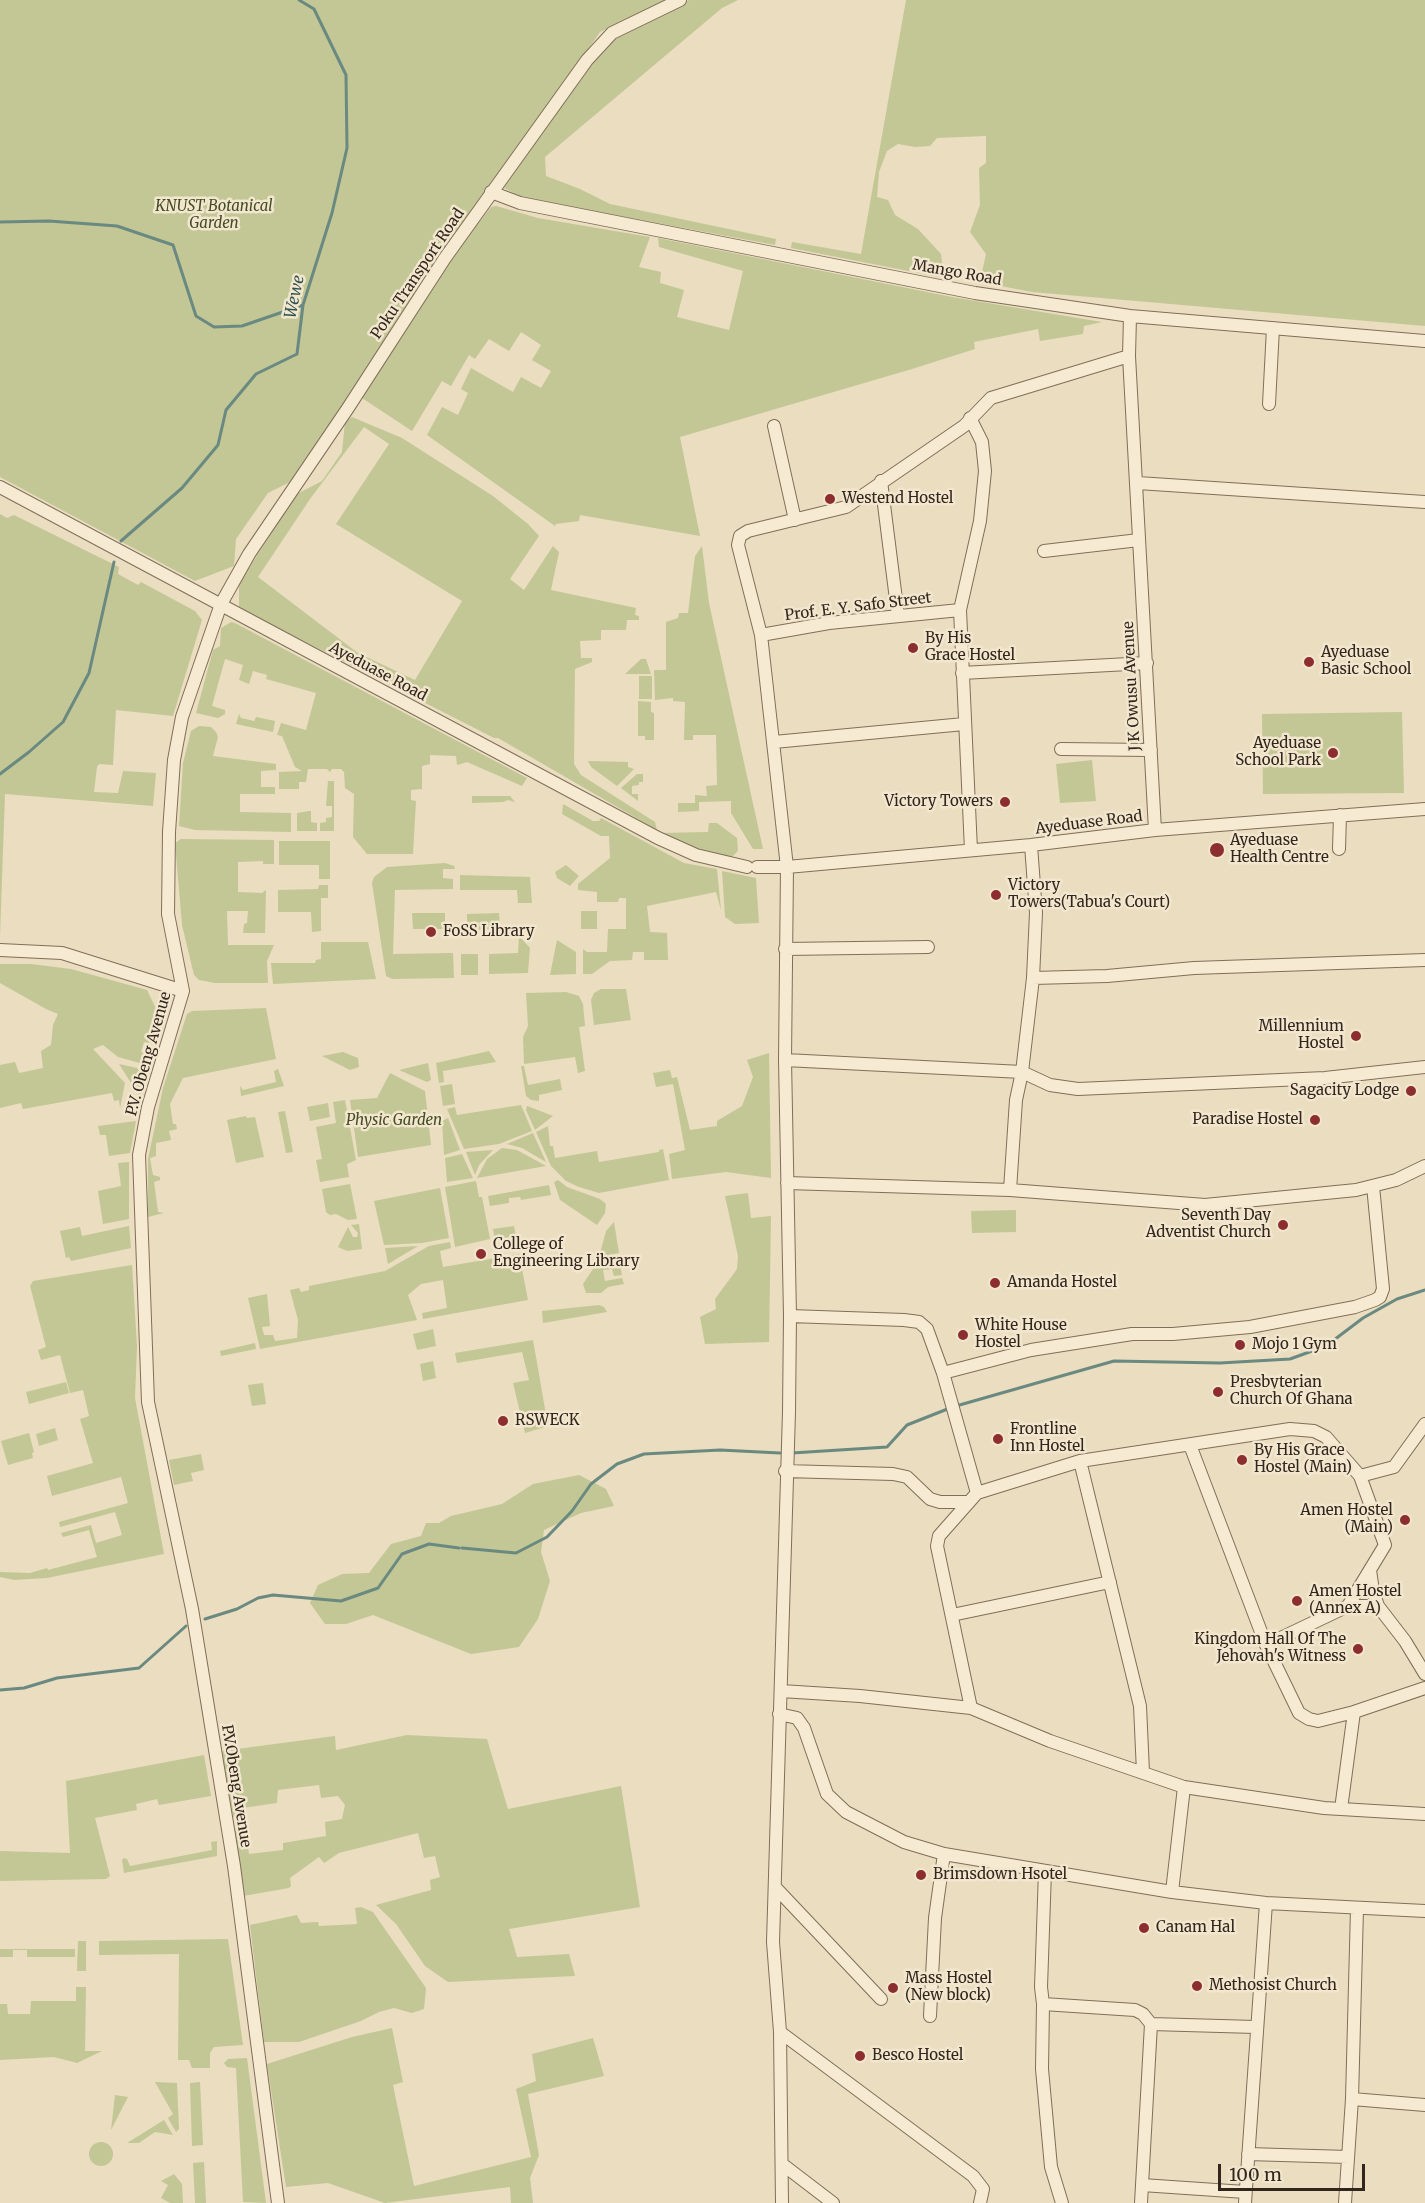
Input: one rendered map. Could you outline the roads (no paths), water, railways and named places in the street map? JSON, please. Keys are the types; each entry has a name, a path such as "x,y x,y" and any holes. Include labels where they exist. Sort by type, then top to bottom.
{"street":[{"name":"Poku Transport Road","path":"221,604 249,555 445,258 587,60 612,33 680,0"},
{"name":"Mango Road","path":"491,192 520,203 975,293 1130,316 1425,341"},
{"name":"J K Owusu Avenue","path":"1130,316 1129,356 1138,483 1155,830"},
{"path":"1269,404 1273,328"},
{"path":"782,2203 780,2032 773,1942 790,1316 785,1060 787,867 761,635 738,544 740,536 748,531 846,507 964,426 991,398 1129,356"},
{"path":"970,418 982,442 985,471 980,521 960,610 971,850"},
{"path":"774,426 795,520"},
{"path":"881,482 898,615"},
{"path":"1138,483 1425,502"},
{"name":"Ayeduase Road","path":"0,488 658,838 696,855 752,867 787,867 1031,845 1155,830 1425,809"},
{"path":"1044,551 1139,540"},
{"name":"P.V. Obeng Avenue","path":"148,1376 139,1155 148,1107 183,990 168,914 169,832 174,760 182,717 221,604"},
{"name":"Prof. E. Y. Safo Street","path":"761,635 898,615 960,610"},
{"path":"962,673 1147,663"},
{"path":"774,742 964,724"},
{"path":"1061,749 1151,750"},
{"path":"1339,849 1340,815"},
{"path":"1010,1190 1016,1100 1022,1072 1033,978 1036,913 1031,845"},
{"path":"785,949 928,947"},
{"path":"0,950 62,953 183,990"},
{"path":"1033,978 1107,976 1194,968 1425,960"},
{"path":"785,1060 1022,1072 1050,1085 1078,1089 1325,1078 1425,1067"},
{"path":"787,1183 1010,1190 1205,1205 1372,1186 1396,1180 1425,1166"},
{"path":"943,1373 1031,1350 1132,1334 1173,1334 1250,1327 1355,1307 1375,1300 1380,1297 1383,1290 1372,1186"},
{"path":"790,1316 919,1322 927,1329 943,1373 973,1498"},
{"name":"P.V.Obeng Avenue","path":"148,1376 148,1402 192,1609 234,1866 278,2203"},
{"path":"1360,1476 1394,1467 1425,1424"},
{"path":"785,1471 893,1474 907,1477 930,1499 940,1502 973,1498 1080,1461 1290,1429 1314,1431 1326,1437 1360,1476 1385,1545 1348,1606"},
{"path":"1190,1445 1266,1645 1299,1713 1318,1721 1354,1712 1425,1688"},
{"path":"1080,1461 1140,1706 1143,1772"},
{"path":"971,1708 937,1546 939,1536 973,1498"},
{"path":"1370,1570 1378,1606 1405,1641 1425,1674"},
{"path":"952,1615 1110,1582"},
{"path":"1266,1645 1348,1606 1378,1606"},
{"path":"781,1691 860,1696 971,1708 1050,1741 1184,1787 1341,1809 1425,1814"},
{"path":"1341,1809 1354,1712"},
{"path":"779,1714 797,1718 804,1728 827,1794 846,1812 904,1842 944,1854 1172,1892 1266,1903 1425,1911"},
{"path":"1172,1892 1184,1787"},
{"path":"930,2016 935,1918 944,1854"},
{"path":"1045,1871 1041,2068 1051,2167 1062,2203"},
{"path":"775,1887 880,1999"},
{"path":"1142,2186 1245,2197 1255,2027 1266,1903"},
{"path":"1345,2203 1352,2099 1357,1909"},
{"path":"1043,2004 1135,2010 1143,2014 1151,2024 1141,2203"},
{"path":"1151,2024 1255,2027"},
{"path":"780,2032 973,2176 983,2189 980,2203"},
{"path":"1352,2099 1425,2105"},
{"path":"1248,2154 1348,2157"},
{"path":"782,2164 833,2203"}],"waterway":[{"name":"Wewe","path":"121,541 182,488 218,445 226,410 256,374 297,354 303,305 332,213 347,148 346,75 314,9 299,0"},
{"path":"0,222 49,221 117,226 173,245 196,316 214,327 242,326 303,305"},
{"name":"Wewe","path":"0,774 63,722 89,673 114,562"},
{"path":"956,1406 1114,1361 1220,1363 1290,1359 1326,1346 1363,1318 1397,1299 1425,1290"},
{"path":"792,1453 887,1447 907,1425 950,1408"},
{"path":"462,1548 516,1553 547,1537 572,1511 591,1484 617,1464 644,1454 720,1450 780,1453"},
{"path":"205,1619 237,1609 258,1598 273,1595 341,1601 378,1588 402,1554 429,1544 459,1548"},
{"path":"0,1690 24,1688 57,1678 139,1668 186,1626"}],"place":[{"name":"Westend Hostel","path":"830,499"},
{"name":"By His Grace Hostel","path":"913,648"},
{"name":"Ayeduase Basic School","path":"1309,662"},
{"name":"Ayeduase School Park","path":"1333,753"},
{"name":"Victory Towers","path":"1005,802"},
{"name":"Ayeduase Health Centre","path":"1217,850"},
{"name":"Victory Towers(Tabua's Court)","path":"996,895"},
{"name":"FoSS Library","path":"431,932"},
{"name":"Millennium Hostel","path":"1356,1036"},
{"name":"Sagacity Lodge","path":"1411,1091"},
{"name":"Paradise Hostel","path":"1315,1120"},
{"name":"Seventh Day Adventist Church","path":"1283,1225"},
{"name":"College of Engineering Library","path":"481,1254"},
{"name":"Amanda Hostel","path":"995,1283"},
{"name":"White House Hostel","path":"963,1335"},
{"name":"Mojo 1 Gym","path":"1240,1345"},
{"name":"Presbyterian Church Of Ghana","path":"1218,1392"},
{"name":"RSWECK","path":"503,1421"},
{"name":"Frontline Inn Hostel","path":"998,1439"},
{"name":"By His Grace Hostel (Main)","path":"1242,1460"},
{"name":"Amen Hostel (Main)","path":"1405,1520"},
{"name":"Amen Hostel (Annex A)","path":"1297,1601"},
{"name":"Kingdom Hall Of The Jehovah's Witness","path":"1358,1649"},
{"name":"Brimsdown Hsotel","path":"921,1875"},
{"name":"Canam Hal","path":"1144,1928"},
{"name":"Methosist Church","path":"1197,1986"},
{"name":"Mass Hostel (New block)","path":"893,1988"},
{"name":"Besco Hostel","path":"860,2056"}],"park label":[{"name":"KNUST Botanical Garden","path":"214,216"},
{"name":"Physic Garden","path":"394,1121"}]}
